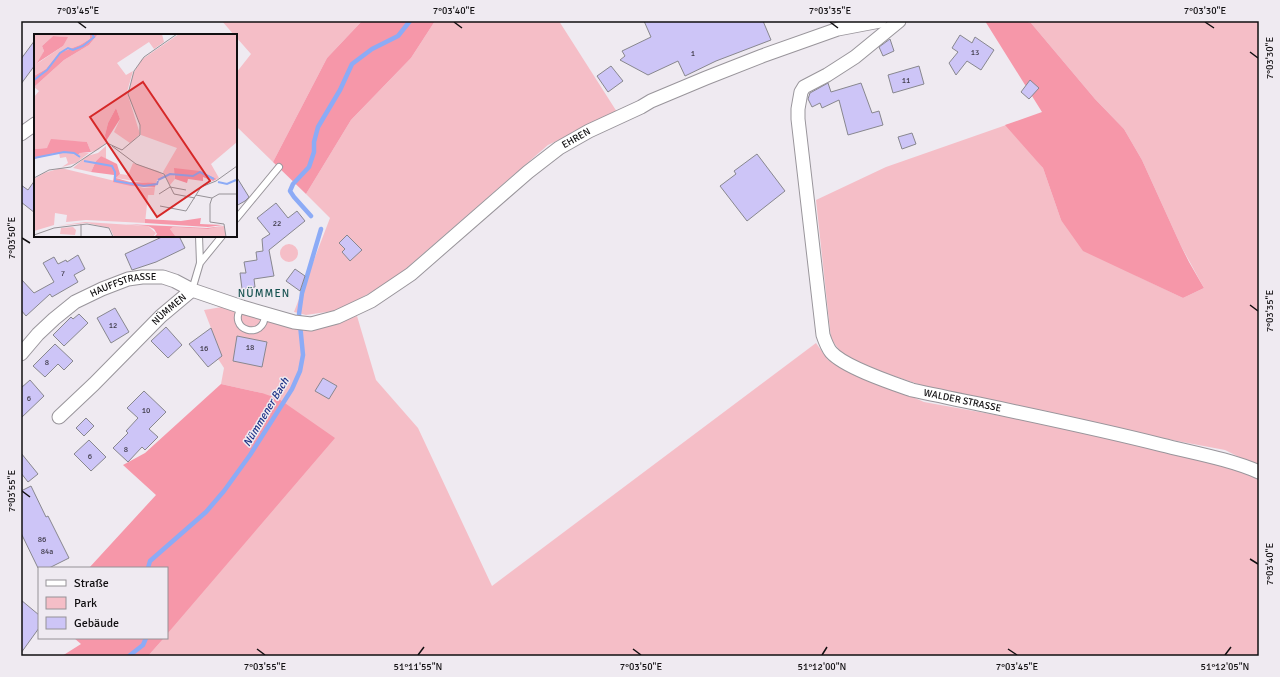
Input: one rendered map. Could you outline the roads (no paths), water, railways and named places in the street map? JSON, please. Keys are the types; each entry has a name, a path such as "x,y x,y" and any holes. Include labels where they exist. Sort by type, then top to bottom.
{"street":[{"name":"EHREN","path":"309,324 336,318 350,312 371,301 411,274 528,172 559,148 589,131 652,101 762,56 838,29 880,21"},
{"name":"WALDER STRASSE","path":"899,21 855,57 827,75 804,87 801,92 798,119 824,335 826,344 831,351 837,357 850,365 891,383 912,390 1142,440 1229,462 1259,472"},
{"path":"21,134 34,125"},
{"name":"HAUFFSTRASSE","path":"21,354 38,334 75,302 128,279 163,277 192,290"},
{"name":"NÜMMEN","path":"59,417 161,316 192,290 265,314 294,322 309,324"}],"lane":[{"path":"237,218 279,167"},
{"path":"192,290 200,263 199,237"},
{"path":"200,263 221,237"},
{"path":"242,307 237,315 237,320 239,325 247,330 252,331 260,327 263,324 265,314"}],"waterway":[{"name":"Nümmener Bach","path":"311,216 290,191 293,184 309,167 314,152 314,142 318,127 340,90 352,64 372,49 398,36 410,21"},
{"name":"Nümmener Bach","path":"148,567 150,561 206,512 224,491 250,455 292,389 300,371 303,355 299,314 302,293 321,229"},
{"name":"Nümmener Bach","path":"129,656 143,645 146,639"}],"district":[{"name":"NÜMMEN","path":"264,293"}]}
